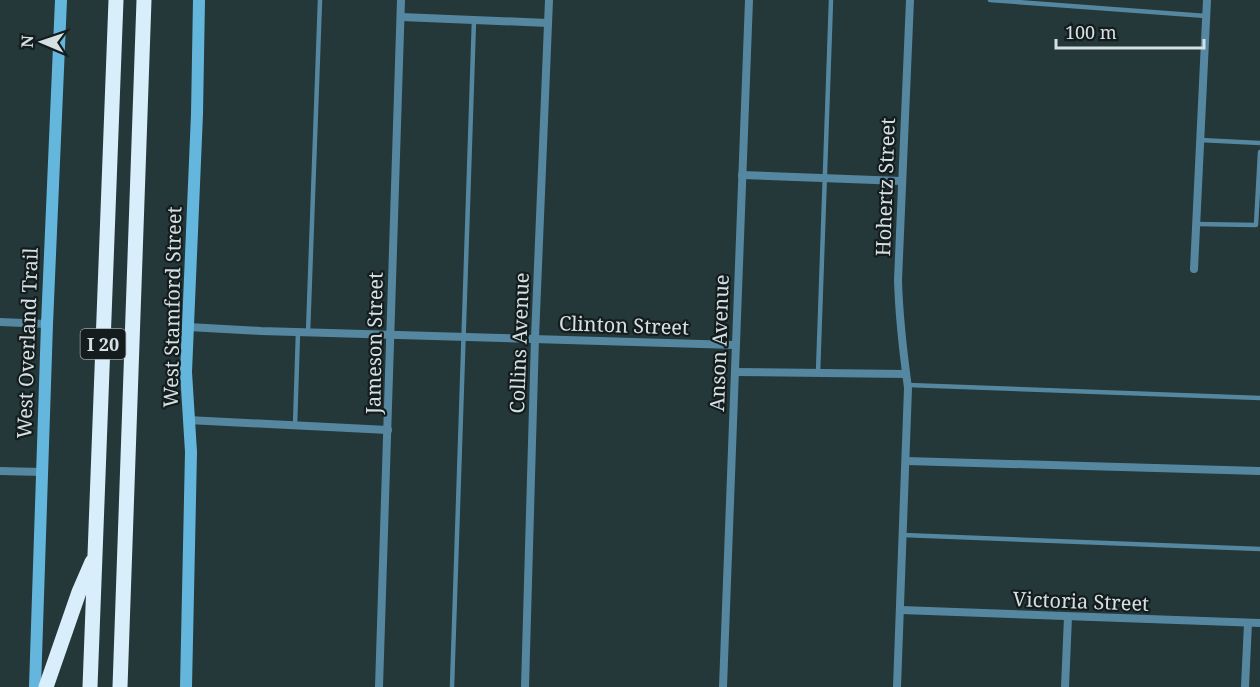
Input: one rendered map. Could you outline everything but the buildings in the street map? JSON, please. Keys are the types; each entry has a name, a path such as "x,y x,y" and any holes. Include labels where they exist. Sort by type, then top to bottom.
{"highway":[{"name":"I 20","path":"90,687 116,0"},
{"name":"I 20","path":"120,687 144,0"},
{"path":"46,687 79,592 96,554"},
{"path":"121,664 128,687"}],"main road":[{"name":"West Overland Trail","path":"35,687 47,324 62,0"},
{"name":"West Stamford Street","path":"186,687 190,509 186,372 200,0"}],"street":[{"name":"Jameson Street","path":"379,687 401,0"},
{"name":"Collins Avenue","path":"525,687 535,338 549,0"},
{"name":"Anson Avenue","path":"723,687 749,0"},
{"name":"Hohertz Street","path":"897,687 908,385 899,317 901,181 910,0"},
{"path":"1194,269 1208,0"},
{"path":"401,17 548,23"},
{"path":"742,175 901,181"},
{"path":"0,322 47,324"},
{"name":"Clinton Street","path":"188,327 308,333 735,345"},
{"path":"735,372 906,374"},
{"path":"189,420 388,430"},
{"path":"906,461 1260,471"},
{"path":"0,471 42,472"},
{"name":"Victoria Street","path":"901,610 1260,623"},
{"path":"1065,687 1068,617"},
{"path":"1245,687 1248,623"}],"lane":[{"path":"308,333 320,0"},
{"path":"818,373 831,0"},
{"path":"990,0 1206,16"},
{"path":"452,687 474,20"},
{"path":"1200,140 1260,143"},
{"path":"1196,224 1258,225 1260,152"},
{"path":"295,426 298,332"},
{"path":"908,385 1260,398"},
{"path":"903,535 1260,549"}]}
